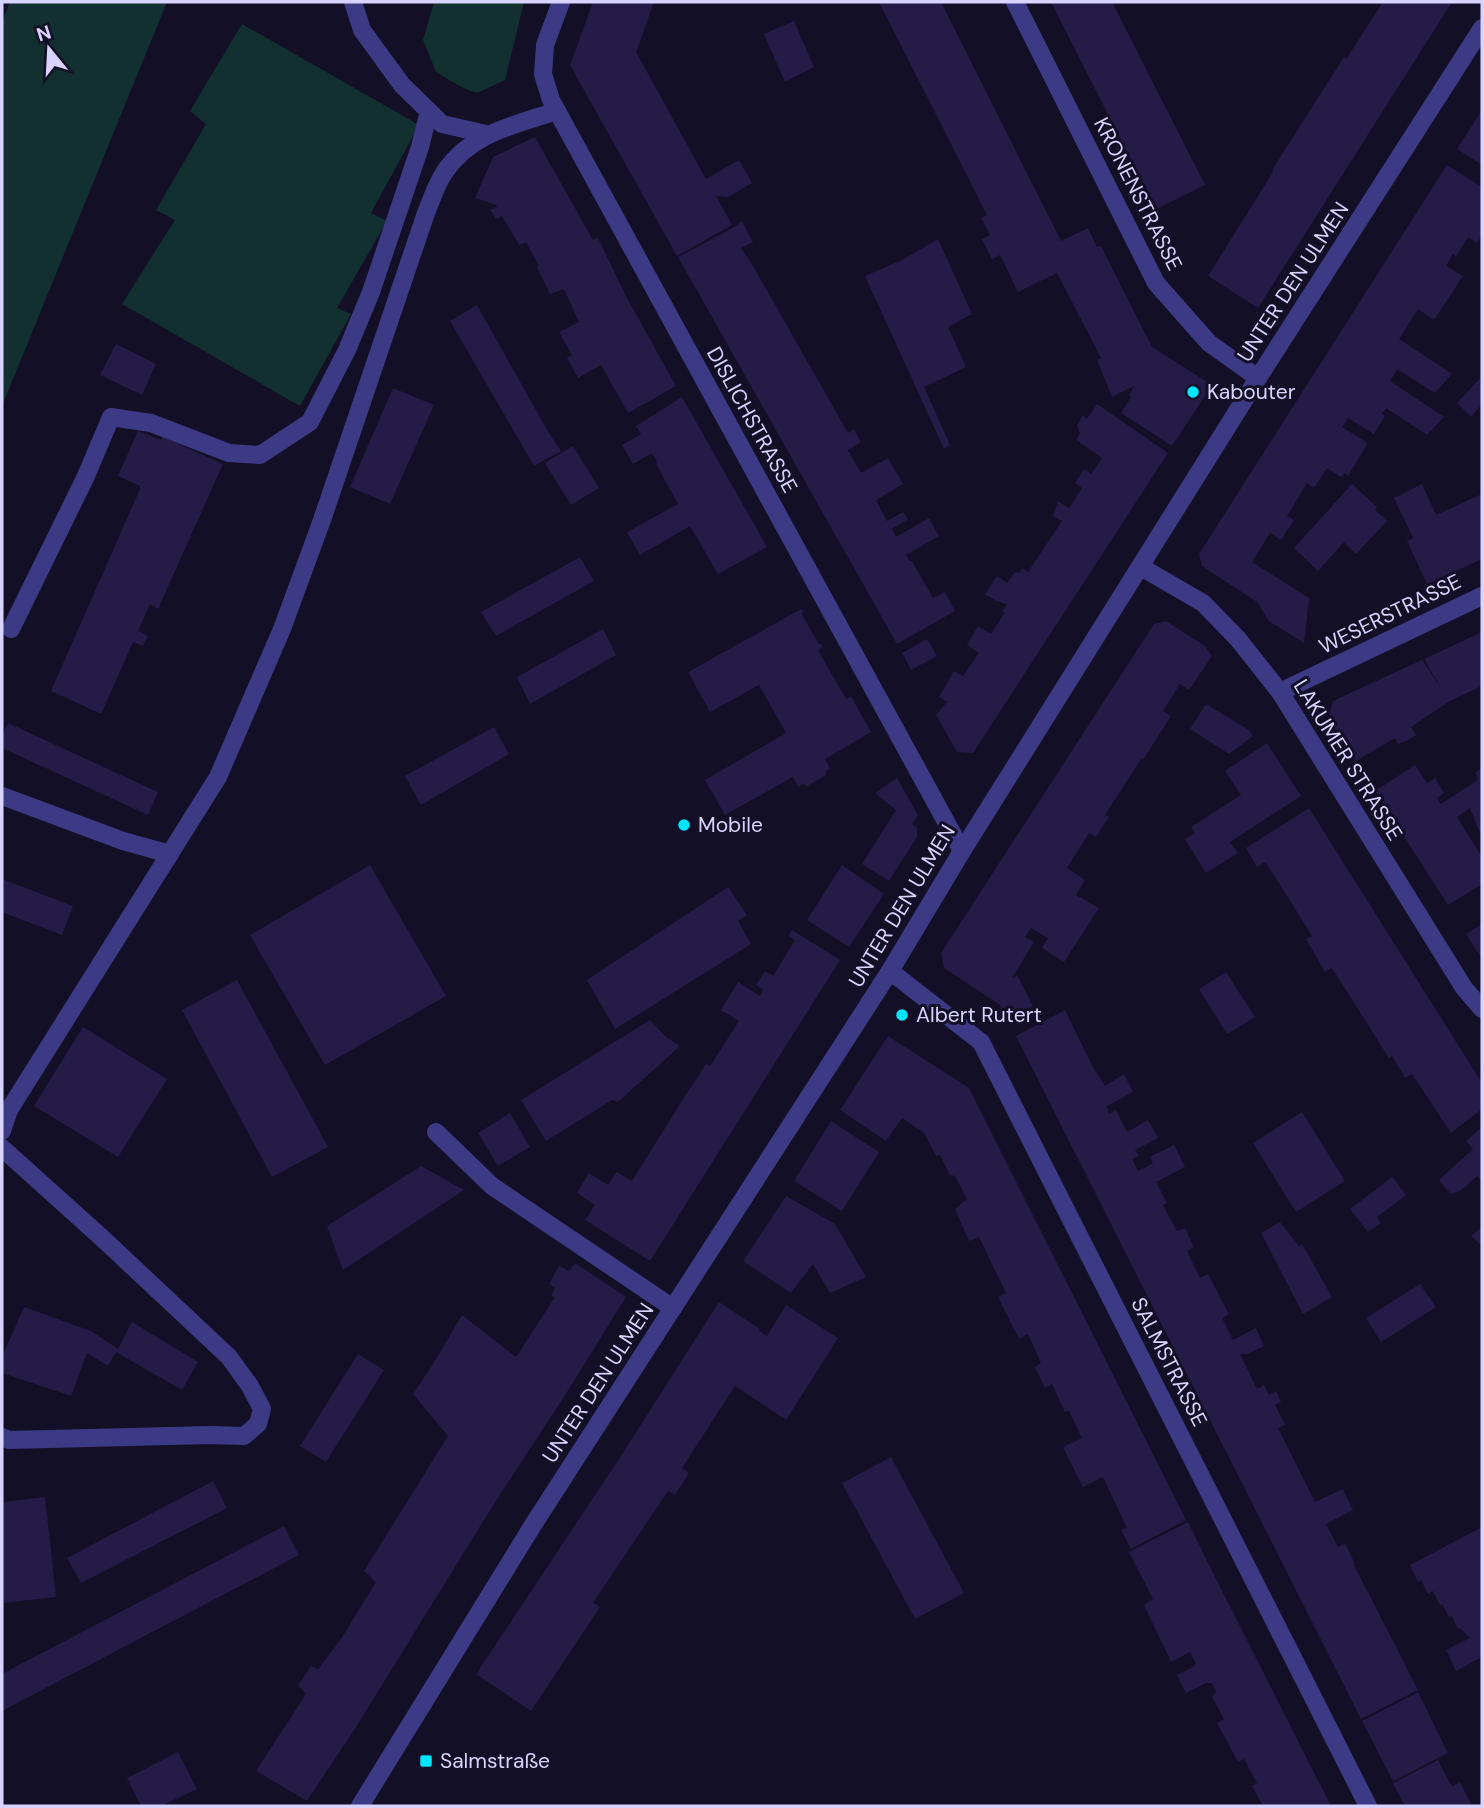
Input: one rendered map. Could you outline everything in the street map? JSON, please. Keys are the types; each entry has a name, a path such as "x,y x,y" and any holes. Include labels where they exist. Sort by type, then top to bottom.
{"street":[{"path":"353,2 362,30 402,85 442,124 486,134"},
{"name":"DISLICHSTRASSE","path":"561,2 545,45 543,74 551,100 962,851"},
{"name":"KRONENSTRASSE","path":"1015,2 1156,284 1209,343 1258,378"},
{"name":"UNTER DEN ULMEN","path":"360,1806 533,1525 890,971 1258,378 1482,27"},
{"path":"11,629 80,488 111,417 151,423 229,453 260,456 310,422 347,350 371,292 420,147 429,111"},
{"path":"2,1131 9,1110 218,777 282,629 426,214 444,173 465,149 486,134 557,111"},
{"name":"LAKUMER STRASSE","path":"1141,567 1203,603 1238,639 1280,692 1464,988 1482,1009"},
{"name":"WESERSTRASSE","path":"1280,692 1482,596"},
{"path":"2,796 123,841 170,854"},
{"name":"SALMSTRASSE","path":"890,971 981,1042 1368,1806"},
{"path":"436,1132 492,1186 673,1308"},
{"path":"2,1148 102,1237 229,1357 250,1386 262,1409 258,1424 244,1436 9,1440 2,1437"}],"green space":[{"path":"10,2 167,2 2,406 2,22"},
{"path":"434,2 524,2 505,80 477,93 436,72 423,40"},
{"path":"242,24 419,125 371,213 387,221 337,308 351,314 300,406 122,304 175,220 156,210 206,124 190,111"}],"building":[{"path":"593,2 654,2 636,52 706,179 739,160 752,183 728,197 716,196 732,225 677,256 570,65"},
{"path":"879,2 941,2 1061,241 1088,228 1097,247 1101,246 1152,347 1212,385 1172,446 1121,413 1134,386 1112,397 1097,360 1101,358 1057,273 1018,292 1000,255 992,259 982,239 990,235 981,218 987,215"},
{"path":"1051,2 1112,2 1205,185 1156,209"},
{"path":"1383,2 1452,2 1258,308 1208,276 1344,57 1346,59"},
{"path":"794,21 814,67 785,82 764,34"},
{"path":"1482,110 1482,165 1457,149"},
{"path":"535,137 593,240 598,238 627,298 676,386 628,413 601,365 578,378 567,358 572,355 559,332 579,322 564,289 550,294 526,242 519,245 502,216 496,219 490,210 497,207 496,205 475,198 493,157"},
{"path":"1447,165 1482,187 1482,235 1477,243 1468,237 1456,257 1453,254 1446,266 1463,276 1434,320 1418,309 1399,339 1452,374 1435,393 1397,369 1390,381 1444,417 1427,435 1386,408 1382,414 1385,416 1374,434 1348,418 1342,427 1368,443 1348,476 1345,473 1341,477 1327,468 1314,488 1307,483 1287,516 1294,520 1281,540 1270,533 1252,562 1309,598 1304,643 1269,621 1257,602 1202,566 1199,554"},
{"path":"742,221 753,242 741,248 848,433 854,429 861,442 848,450 861,473 888,458 903,484 876,500 887,521 903,512 908,519 892,529 896,537 929,518 939,536 906,555 933,598 945,592 955,611 897,644 678,257"},
{"path":"938,239 972,314 948,327 966,367 924,387 950,445 944,449 865,276 902,260"},
{"path":"477,305 561,451 534,466 450,321"},
{"path":"116,344 156,364 142,395 100,375"},
{"path":"1482,376 1482,404 1471,417 1457,403"},
{"path":"393,388 434,405 390,504 350,487"},
{"path":"682,397 767,547 718,574 690,526 640,555 627,532 678,504 652,453 633,464 622,445 641,434 636,426"},
{"path":"1097,404 1168,453 973,753 957,752 936,715 947,702 939,697 954,671 963,676 979,653 967,645 978,626 991,634 1005,612 1002,612 1007,604 985,594 997,576 1007,583 1015,572 1019,573 1022,568 1028,572 1062,521 1053,516 1058,501 1069,508 1082,488 1075,483 1084,469 1091,474 1102,458 1076,440 1080,433 1077,425 1083,415 1087,419"},
{"path":"138,431 161,440 163,437 223,464 158,609 150,604 138,631 148,636 143,646 133,642 101,714 51,691 140,489 140,486 118,476"},
{"path":"573,446 599,488 571,505 545,463"},
{"path":"1352,484 1377,507 1375,510 1387,521 1356,554 1344,542 1318,571 1294,548"},
{"path":"1422,484 1436,515 1482,494 1482,559 1427,584 1407,541 1413,538 1394,498"},
{"path":"580,557 594,581 496,636 481,612"},
{"path":"801,609 823,647 818,650 846,699 851,696 871,732 825,759 830,769 826,771 826,775 807,786 803,784 798,787 793,777 725,815 705,780 786,733 759,685 710,712 688,672"},
{"path":"1166,621 1205,646 1212,656 1189,690 1180,684 1163,711 1171,716 1105,815 1109,817 1096,837 1089,833 1067,868 1085,880 1076,895 1099,908 1064,962 1042,948 1048,938 1031,928 1025,937 1034,942 1012,978 1017,975 1033,1006 1007,1019 1000,1005 944,968 941,953 1154,624"},
{"path":"603,629 616,655 530,704 517,677"},
{"path":"1482,632 1482,686 1450,701 1411,727 1416,735 1408,740 1398,744 1395,738 1356,761 1328,718 1333,701 1422,660 1441,688 1424,659"},
{"path":"927,639 937,656 911,670 902,653"},
{"path":"1206,704 1249,730 1253,736 1229,754 1190,729"},
{"path":"8,723 158,792 148,815 2,748 2,736"},
{"path":"494,727 509,754 421,805 405,776"},
{"path":"1267,743 1301,796 1230,842 1238,853 1206,873 1185,839 1195,833 1191,827 1241,795 1225,771"},
{"path":"1415,765 1427,783 1435,778 1444,793 1437,798 1441,804 1478,780 1476,772 1482,768 1482,831 1479,831 1470,808 1457,817 1482,857 1482,884 1448,905 1375,791"},
{"path":"897,778 918,815 912,824 917,828 917,837 889,881 862,864 896,810 875,793"},
{"path":"1309,808 1482,1083 1482,1109 1451,1133 1412,1074 1405,1078 1392,1056 1389,1058 1332,968 1325,972 1306,939 1312,936 1279,883 1265,862 1257,867 1246,848"},
{"path":"370,865 446,996 325,1065 250,935"},
{"path":"842,865 884,894 849,947 807,920"},
{"path":"2,879 73,906 62,935 2,912"},
{"path":"728,887 747,915 738,921 751,944 615,1029 587,980"},
{"path":"1482,924 1482,959 1466,934"},
{"path":"792,930 840,960 650,1261 585,1220 595,1205 577,1193 589,1173 608,1185 617,1172 632,1181 706,1064 710,1066 739,1021 721,1010 738,982 760,996 763,989 756,985 765,971 773,976 795,940 788,936"},
{"path":"1226,972 1255,1017 1227,1034 1199,989"},
{"path":"237,980 328,1147 272,1177 182,1010"},
{"path":"1065,1010 1105,1086 1124,1074 1133,1092 1107,1106 1109,1114 1116,1110 1127,1132 1148,1120 1158,1138 1135,1150 1139,1156 1132,1159 1138,1171 1153,1163 1150,1157 1174,1145 1185,1167 1156,1182 1167,1203 1163,1205 1177,1231 1185,1228 1194,1247 1187,1251 1200,1278 1208,1274 1229,1314 1222,1318 1233,1340 1256,1328 1264,1346 1247,1354 1240,1354 1257,1389 1264,1385 1269,1395 1276,1391 1281,1402 1275,1405 1285,1425 1278,1428 1315,1502 1343,1489 1353,1510 1326,1524 1338,1547 1345,1543 1418,1690 1361,1719 1016,1036"},
{"path":"650,1020 666,1037 680,1046 618,1102 612,1100 546,1141 521,1100"},
{"path":"83,1027 167,1079 118,1157 34,1106"},
{"path":"888,1036 969,1088 1186,1520 1131,1549 1121,1530 1127,1528 1103,1477 1083,1487 1063,1447 1082,1438 1069,1411 1065,1412 1052,1384 1045,1388 1035,1367 1041,1363 1028,1334 1019,1339 998,1297 1006,1293 979,1237 969,1241 955,1209 967,1199 955,1176 950,1175 940,1155 936,1156 924,1133 902,1118 886,1141 840,1110"},
{"path":"1302,1112 1345,1181 1296,1212 1253,1143"},
{"path":"510,1113 530,1147 498,1166 478,1133"},
{"path":"831,1121 879,1152 842,1211 794,1181"},
{"path":"1482,1127 1482,1182 1477,1176 1460,1191 1451,1194 1439,1180 1473,1149 1466,1141"},
{"path":"421,1166 464,1190 343,1270 327,1226"},
{"path":"1392,1177 1406,1195 1377,1217 1381,1223 1368,1232 1350,1209"},
{"path":"786,1196 835,1224 866,1277 830,1293 813,1264 791,1293 743,1261"},
{"path":"1280,1222 1299,1246 1302,1244 1332,1297 1303,1314 1261,1233"},
{"path":"1482,1227 1482,1246 1471,1236"},
{"path":"575,1263 626,1297 307,1801 256,1771 306,1694 298,1685 311,1666 318,1669 341,1639 376,1582 364,1571 448,1436 413,1394 462,1315 516,1357 555,1297 551,1296 555,1288 549,1284 559,1266 569,1271"},
{"path":"1420,1284 1436,1307 1381,1342 1366,1318"},
{"path":"719,1302 767,1336 786,1305 838,1338 786,1420 735,1386 682,1468 689,1473 675,1495 668,1491 593,1603 600,1607 531,1711 476,1674 619,1459"},
{"path":"24,1307 91,1331 118,1349 132,1322 198,1362 182,1390 116,1352 108,1366 87,1353 71,1396 2,1373 2,1357"},
{"path":"358,1354 384,1370 326,1462 300,1446"},
{"path":"891,1457 964,1593 915,1619 842,1483"},
{"path":"213,1481 227,1508 81,1583 67,1558"},
{"path":"45,1497 56,1597 2,1603 2,1502"},
{"path":"1188,1522 1331,1806 1263,1806 1252,1786 1257,1783 1244,1759 1238,1762 1217,1723 1224,1719 1212,1697 1216,1692 1212,1683 1206,1683 1186,1693 1177,1675 1196,1664 1190,1652 1171,1662 1144,1605 1153,1599 1129,1552"},
{"path":"284,1526 299,1555 2,1711 2,1674"},
{"path":"1482,1527 1482,1657 1456,1671 1446,1650 1470,1638 1458,1629 1452,1616 1449,1617 1433,1591 1428,1594 1421,1580 1418,1582 1410,1565"},
{"path":"1418,1692 1448,1753 1393,1781 1362,1721"},
{"path":"178,1752 197,1789 161,1806 141,1806 127,1778"},
{"path":"1438,1760 1452,1787 1460,1782 1472,1806 1405,1806 1393,1783"}],"place":[{"name":"Kabouter","path":"1193,392"},
{"name":"Mobile","path":"684,825"},
{"name":"Albert Rutert","path":"902,1015"},
{"name":"Salmstraße","path":"426,1761"}]}
